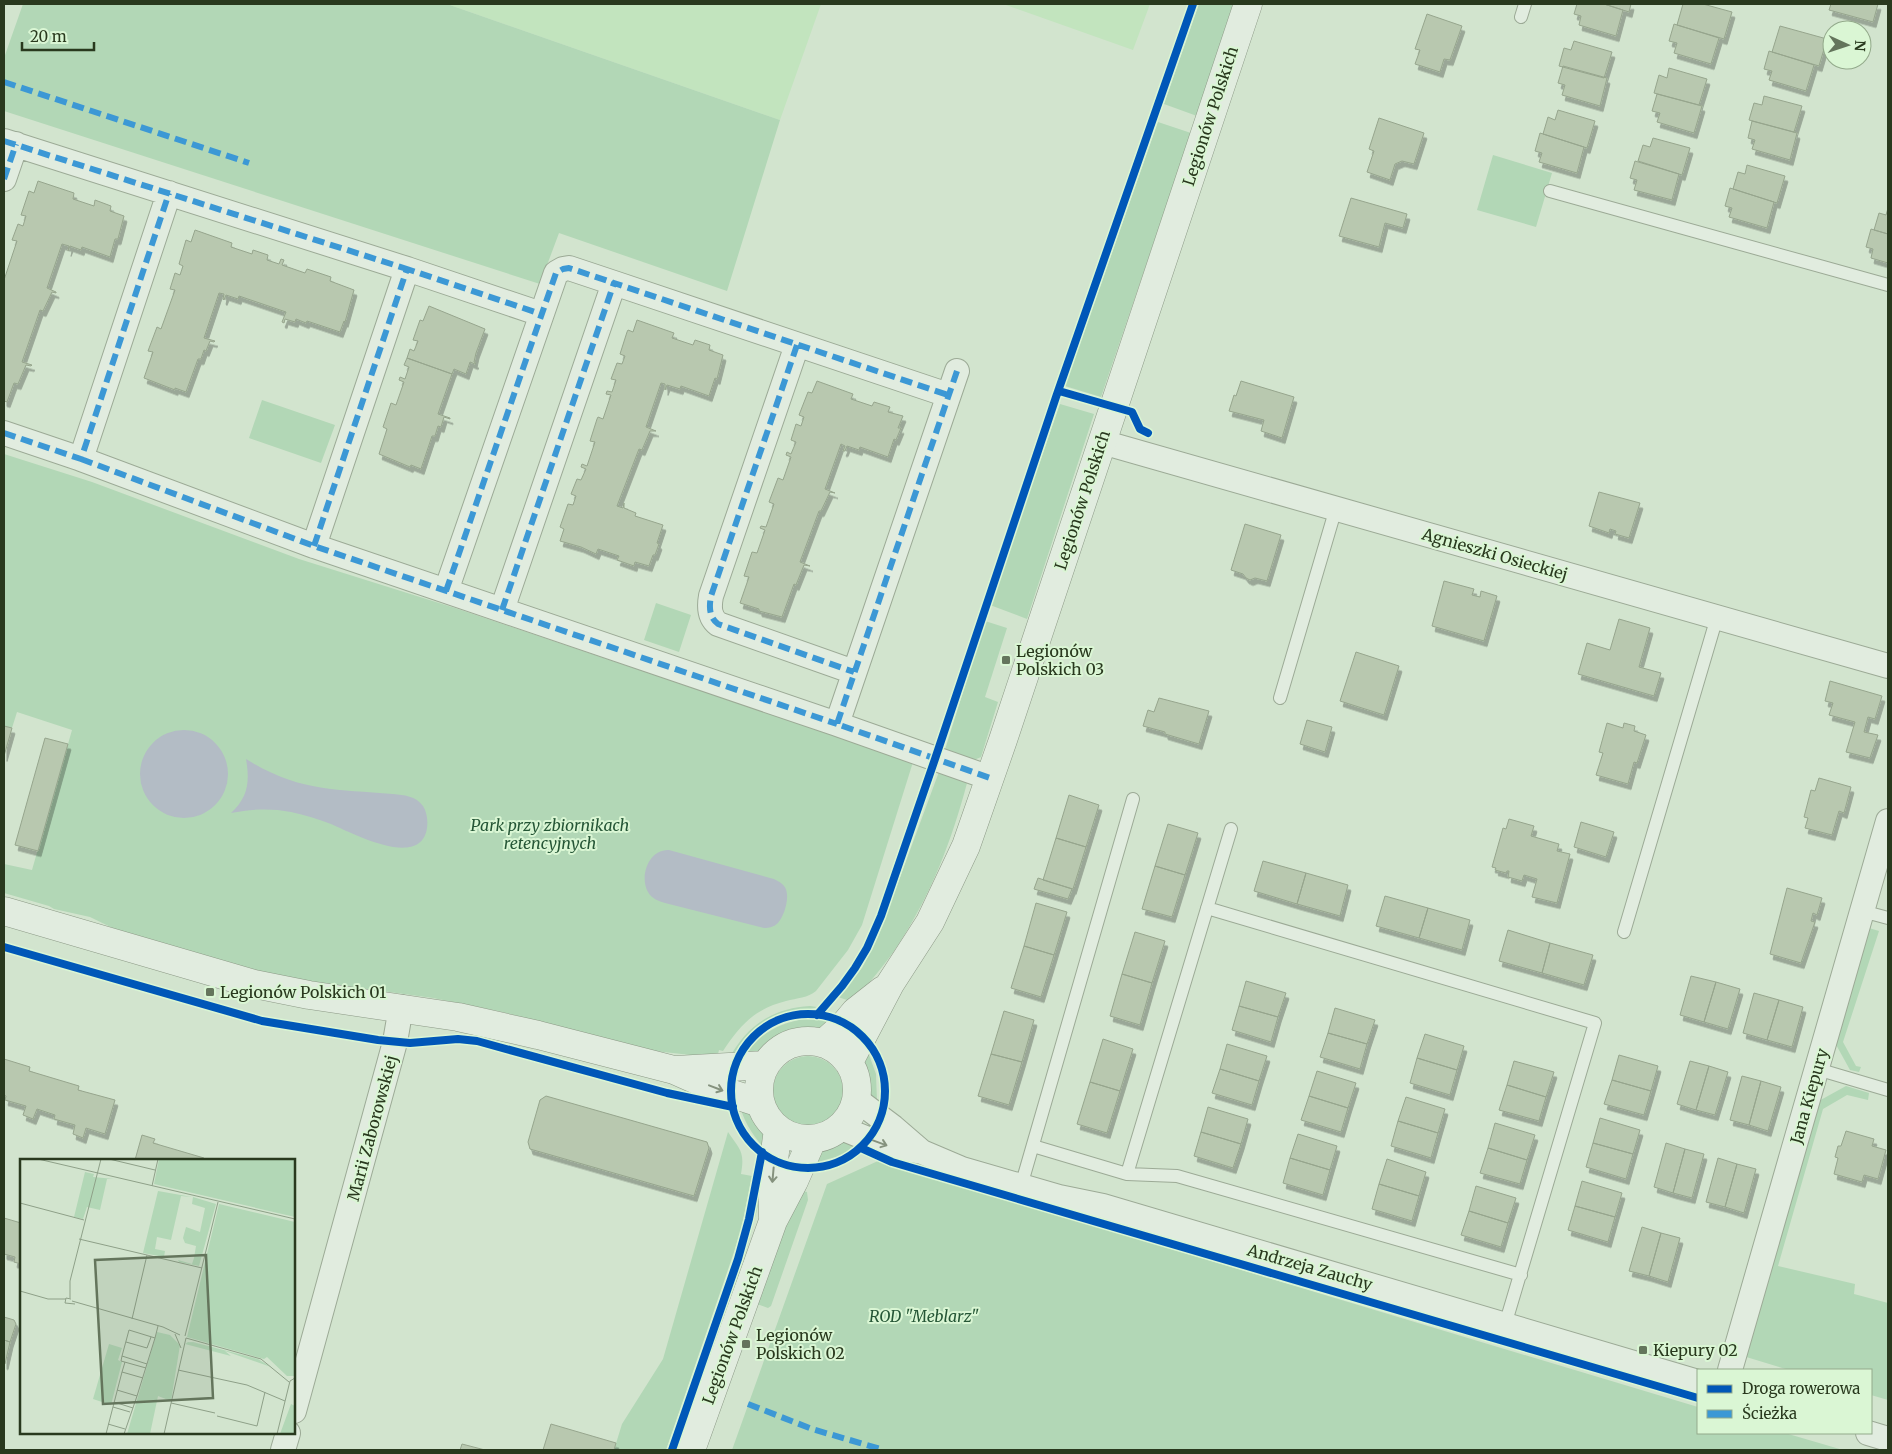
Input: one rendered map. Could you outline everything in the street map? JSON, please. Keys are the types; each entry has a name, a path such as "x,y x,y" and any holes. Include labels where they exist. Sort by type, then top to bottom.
{"street":[{"name":"Legionów Polskich","path":"849,1062 890,984 930,922 966,846 1248,4"},
{"path":"4,180 10,142 407,269 541,314"},
{"path":"80,459 169,193"},
{"path":"314,546 407,269"},
{"path":"446,591 541,314 556,273 563,269 575,269 948,395"},
{"path":"502,610 614,283"},
{"path":"798,345 711,596 710,612 713,620 718,624 854,672"},
{"path":"837,724 957,371"},
{"path":"4,433 80,459 314,546 990,778"},
{"name":"Agnieszki Osieckiej","path":"1102,442 1888,666"},
{"name":"Jana Kiepury","path":"1730,1369 1888,822"},
{"path":"4,911 254,984 309,995 401,1007 484,1022 674,1070 717,1089 760,1103"},
{"name":"Legionów Polskich","path":"824,1043 855,1012 890,984"},
{"name":"Marii Zaborowskiej","path":"295,1408 395,1042 401,1007"},
{"path":"807,1041 824,1043 838,1051 849,1062 855,1074 858,1087 857,1100 851,1115 841,1128 832,1134 812,1140 794,1137 778,1130 767,1118 760,1103 760,1076 766,1064 776,1052 791,1044 807,1041"},
{"path":"674,1070 766,1064"},
{"name":"Andrzeja Zauchy","path":"857,1100 894,1127 922,1152"},
{"name":"Andrzeja Zauchy","path":"841,1128 883,1145 922,1152 962,1169 1059,1198 1103,1206 1697,1382"},
{"name":"Legionów Polskich","path":"772,1221 772,1175 778,1130"},
{"name":"Legionów Polskich","path":"691,1450 772,1221 794,1181 812,1140"},
{"path":"283,1450 288,1434"},
{"path":"1871,1434 1888,1439"}],"lane":[{"path":"1521,17 1525,4"},
{"path":"1550,191 1888,285"},
{"path":"1280,698 1336,508"},
{"path":"1624,932 1717,617"},
{"path":"1021,1186 1133,799"},
{"path":"1127,1174 1231,829"},
{"path":"1207,908 1595,1023 1505,1325"},
{"path":"1862,911 1888,918"},
{"path":"1816,1069 1888,1090"},
{"path":"1033,1146 1127,1174 1177,1176 1521,1275"}],"green space":[{"path":"23,4 447,4 780,120 727,291 559,233 540,284 4,111 4,58"},
{"path":"447,4 821,4 780,120"},
{"path":"1003,4 1150,4 1133,50"},
{"path":"1199,4 1233,4 1197,116 1164,104"},
{"path":"1158,122 1191,133 1101,397 1065,386"},
{"path":"1493,155 1552,173 1536,227 1477,210"},
{"path":"262,400 335,425 321,463 249,438"},
{"path":"1060,404 1094,414 1027,619 990,605"},
{"name":"Park przy zbiornikach retencyjnych","path":"4,454 92,482 299,559 455,608 913,762 862,925 848,950 816,991 806,996 775,1004 757,1013 743,1025 723,1051 719,1050 717,1058 655,1051 498,1011 433,998 258,974 129,936 90,917 54,909 4,893 4,864 32,870 72,730 17,712 12,728 4,726"},
{"path":"656,603 691,615 679,652 644,640"},
{"path":"985,621 1007,628 985,697 998,702 981,757 974,760 944,753"},
{"path":"940,769 966,779 967,783 955,825 939,867 921,907 888,960 853,1002 838,997 862,968 878,937"},
{"path":"1869,928 1879,931 1843,1042 1856,1066 1861,1067 1859,1072 1850,1070 1834,1041"},
{"path":"810,1006 817,1007 775,1016 765,1021 748,1035 729,1059 744,1037 762,1021 784,1010"},
{"path":"804,1019 834,1023 817,1032 802,1032 786,1036 764,1052 744,1058 755,1043 769,1031"},
{"path":"868,1052 876,1074 877,1102 874,1103 868,1090 864,1072"},
{"path":"815,1056 828,1062 837,1071 841,1077 843,1091 841,1105 833,1116 822,1124 801,1126 794,1124 783,1116 775,1105 773,1084 775,1077 783,1066 794,1058"},
{"path":"1846,1086 1869,1093 1868,1100 1847,1095 1823,1109 1778,1266 1855,1284 1854,1294 1888,1303 1888,1400 1872,1395 1872,1369 1786,1369 1743,1356 1773,1265 1817,1102"},
{"path":"739,1102 752,1114 761,1128 766,1139 763,1147 748,1126"},
{"path":"728,1132 742,1155 741,1174 752,1176 741,1230 666,1450 614,1450 622,1424 663,1359"},
{"path":"845,1141 858,1142 843,1155 814,1163 826,1147"},
{"name":"ROD \"Meblarz\"","path":"878,1161 1697,1407 1697,1434 1788,1434 1843,1450 732,1450 827,1184"},
{"path":"762,1179 764,1180 756,1214 737,1282 680,1450 676,1450 751,1231"},
{"path":"799,1190 807,1192 808,1200 771,1306 768,1308 757,1304"}],"shaded area":[{"path":"184,730 201,733 209,737 221,749 225,757 228,774 225,791 221,799 209,811 201,815 184,818 167,815 159,811 147,799 143,791 140,774 143,757 147,749 159,737 167,733"},
{"path":"246,759 283,778 317,787 397,794 413,798 423,806 426,814 427,828 422,840 412,846 400,848 369,840 326,822 291,812 261,809 231,813 241,801 246,789 248,775"},
{"path":"669,850 772,878 780,882 787,894 785,910 781,919 775,925 764,928 665,903 654,898 645,886 645,871 656,854"}],"building":[{"path":"1577,4 1604,4 1623,10 1616,36 1579,25 1581,16 1574,14"},
{"path":"1604,4 1631,4 1629,12"},
{"path":"1683,4 1703,4 1732,12 1724,39 1677,25"},
{"path":"1831,4 1878,4 1873,22 1872,20 1829,10"},
{"path":"1427,14 1462,26 1450,60 1444,59 1440,72 1415,64 1420,50 1415,49"},
{"path":"1674,24 1719,38 1711,64 1674,53 1677,43 1669,41"},
{"path":"1780,26 1822,38 1822,56 1819,66 1772,52"},
{"path":"1574,41 1612,52 1604,78 1559,66 1564,48 1571,50"},
{"path":"1769,51 1814,65 1806,91 1769,80 1772,71 1764,69"},
{"path":"1563,66 1607,78 1600,106 1562,95 1565,85 1558,83"},
{"path":"1669,68 1707,79 1699,105 1654,93 1659,75 1667,78"},
{"path":"1657,94 1702,106 1694,133 1657,122 1660,113 1652,111"},
{"path":"1764,96 1802,106 1794,132 1749,120 1754,103 1762,105"},
{"path":"1558,110 1595,121 1587,148 1543,134 1548,117 1555,120"},
{"path":"1379,118 1424,133 1414,164 1402,161 1395,164 1390,180 1367,172 1374,151 1369,149"},
{"path":"1752,121 1797,133 1790,160 1752,149 1755,140 1748,138"},
{"path":"1540,133 1584,147 1577,173 1539,162 1542,153 1535,151"},
{"path":"1653,138 1690,148 1682,175 1638,161 1643,145 1650,147"},
{"path":"1635,161 1679,174 1672,200 1634,190 1637,180 1630,178"},
{"path":"1747,165 1785,176 1777,203 1733,189 1738,172 1745,174"},
{"path":"38,181 74,193 73,199 94,206 95,200 111,206 110,211 124,216 118,239 115,239 110,257 82,247 81,250 70,246 68,251 69,246 62,244 47,288 56,293 52,292 43,311 40,310 22,362 32,365 26,365 18,384 14,383 7,402 4,401 4,280 17,241 12,240 18,224 23,226 26,216 21,215 29,191 34,193"},
{"path":"1730,188 1774,202 1767,228 1729,217 1732,208 1725,206"},
{"path":"1351,198 1407,214 1403,228 1385,223 1379,247 1339,236"},
{"path":"1888,208 1888,234 1874,230 1879,213 1886,215"},
{"path":"1871,229 1888,234 1888,263 1871,258 1873,249 1866,247"},
{"path":"195,230 232,243 231,247 252,254 253,250 268,255 267,260 279,264 281,259 284,260 282,265 305,273 307,269 331,277 330,281 354,290 345,322 340,332 296,319 295,322 285,319 284,323 282,322 286,312 239,296 238,299 226,295 224,300 224,294 219,293 204,338 215,341 210,341 201,359 198,359 186,392 175,388 175,390 144,378 153,352 148,351 157,327 161,329 175,290 170,289 175,273 180,275 183,266 179,264 186,240 191,242"},
{"path":"429,306 485,329 476,353 474,362 476,363 470,362 466,374 454,369 452,374 407,358 410,349 414,351 418,341 413,340 420,320 423,321"},
{"path":"637,320 674,333 672,338 693,345 695,340 710,345 709,350 723,355 717,379 715,378 709,396 681,386 680,389 667,385 665,390 665,384 661,383 646,427 656,431 650,431 642,450 639,449 617,506 623,508 624,503 624,508 636,513 635,516 663,525 657,543 659,544 649,566 635,562 634,566 617,560 619,556 598,549 596,554 560,541 564,529 560,527 568,504 573,505 576,496 571,494 577,479 581,480 586,469 581,467 582,464 587,466 595,442 590,441 597,419 598,417 603,419 611,395 606,394 607,391 612,392 616,380 611,379 617,363 622,364 625,356 620,354 627,332 628,330 633,332"},
{"path":"407,358 452,374 438,414 450,419 444,417 441,427 438,426 435,436 432,436 421,469 411,465 410,467 379,454 387,429 383,427 391,403 396,405 404,382 399,380 400,377 405,379 409,367 404,365"},
{"path":"817,381 853,394 851,399 872,406 874,402 890,407 888,412 903,416 898,428 901,428 896,440 894,439 888,457 860,447 859,450 847,446 845,451 843,451 845,446 841,444 825,489 835,493 830,492 821,511 819,511 800,562 810,566 804,565 796,585 794,584 782,617 759,611 759,609 740,603 749,577 744,576 752,552 757,553 765,530 760,528 761,526 766,527 774,504 769,502 778,478 783,480 791,457 786,455 787,452 791,454 796,442 791,440 796,424 801,426 804,417 799,415 808,392 812,393"},
{"path":"1241,381 1294,397 1282,438 1261,431 1264,420 1229,411"},
{"path":"1599,492 1640,503 1629,538 1615,534 1616,531 1610,529 1609,533 1589,526"},
{"path":"1245,524 1281,535 1267,581 1255,578 1250,580 1243,574 1231,570"},
{"path":"1444,581 1474,589 1472,595 1480,597 1481,591 1497,596 1484,641 1432,626"},
{"path":"1619,619 1650,628 1639,667 1661,673 1654,696 1578,674 1587,643 1610,650"},
{"path":"1356,652 1399,666 1384,715 1340,701"},
{"path":"1830,681 1882,696 1875,719 1868,717 1864,732 1878,735 1870,758 1846,752 1855,722 1829,715 1833,703 1825,701"},
{"path":"1159,698 1209,711 1199,744 1143,726 1148,710 1154,712"},
{"path":"1307,720 1332,727 1325,752 1300,744"},
{"path":"1607,723 1623,728 1624,723 1635,726 1634,731 1646,735 1637,763 1634,762 1628,784 1596,775 1603,753 1599,752"},
{"path":"4,726 12,728 4,756"},
{"path":"45,738 68,744 38,851 15,845"},
{"path":"1819,778 1851,787 1844,813 1839,811 1832,835 1805,828 1808,818 1804,817 1811,790 1815,791"},
{"path":"1069,795 1099,805 1086,847 1056,838"},
{"path":"1509,819 1534,826 1531,836 1559,844 1557,851 1570,854 1557,903 1532,897 1537,879 1524,875 1522,881 1508,877 1509,871 1506,873 1495,870 1496,868 1492,867 1503,828 1506,829"},
{"path":"1581,822 1614,832 1606,857 1574,847"},
{"path":"1168,824 1198,833 1185,875 1155,866"},
{"path":"1056,838 1086,847 1073,889 1043,880"},
{"path":"1263,861 1306,873 1297,904 1254,891"},
{"path":"1155,866 1185,875 1172,917 1142,909"},
{"path":"1306,873 1348,885 1340,916 1297,904"},
{"path":"1038,878 1072,889 1068,899 1034,889"},
{"path":"1787,888 1822,898 1817,915 1813,913 1811,921 1815,922 1801,963 1770,954"},
{"path":"1385,896 1428,908 1419,938 1376,926"},
{"path":"1036,903 1067,912 1054,955 1024,946"},
{"path":"1428,908 1470,920 1462,950 1419,938"},
{"path":"1508,930 1550,943 1542,973 1499,961"},
{"path":"1135,932 1165,941 1152,983 1122,974"},
{"path":"1550,943 1593,955 1584,985 1542,973"},
{"path":"1024,946 1054,955 1041,997 1011,988"},
{"path":"1122,974 1152,983 1140,1025 1110,1016"},
{"path":"1691,976 1716,982 1704,1022 1680,1015"},
{"path":"1246,981 1286,993 1278,1017 1239,1006"},
{"path":"1716,982 1740,989 1728,1029 1704,1022"},
{"path":"1754,993 1779,1000 1767,1040 1743,1033"},
{"path":"1779,1000 1803,1007 1792,1047 1767,1040"},
{"path":"1239,1006 1278,1017 1271,1042 1232,1030"},
{"path":"1335,1008 1375,1020 1367,1044 1328,1033"},
{"path":"1004,1011 1034,1020 1022,1062 991,1054"},
{"path":"1328,1033 1367,1044 1360,1069 1320,1057"},
{"path":"1425,1034 1464,1046 1457,1070 1417,1058"},
{"path":"1103,1039 1133,1049 1120,1091 1090,1082"},
{"path":"1227,1044 1267,1056 1259,1081 1220,1069"},
{"path":"991,1054 1022,1062 1009,1105 978,1096"},
{"path":"1619,1055 1658,1066 1651,1091 1612,1080"},
{"path":"1417,1058 1457,1070 1450,1095 1410,1083"},
{"path":"4,1059 30,1067 29,1071 79,1086 78,1090 115,1100 105,1134 86,1128 83,1138 73,1134 75,1125 54,1119 55,1115 37,1109 33,1119 23,1115 26,1106 5,1100"},
{"path":"1514,1061 1554,1072 1546,1097 1507,1085"},
{"path":"1690,1061 1709,1066 1696,1110 1677,1104"},
{"path":"1709,1066 1728,1072 1715,1115 1696,1110"},
{"path":"1220,1069 1259,1081 1252,1105 1212,1093"},
{"path":"1317,1071 1356,1083 1348,1108 1309,1096"},
{"path":"1742,1076 1761,1081 1749,1125 1730,1120"},
{"path":"1612,1080 1651,1091 1644,1115 1604,1104"},
{"path":"1761,1081 1781,1087 1768,1131 1749,1125"},
{"path":"1090,1082 1120,1091 1107,1133 1077,1124"},
{"path":"1507,1085 1546,1097 1539,1121 1499,1110"},
{"path":"546,1096 707,1142 709,1148 694,1196 530,1149 528,1142 540,1100"},
{"path":"1309,1096 1348,1108 1341,1132 1301,1120"},
{"path":"1406,1097 1445,1109 1438,1133 1398,1121"},
{"path":"1208,1107 1248,1119 1241,1144 1201,1132"},
{"path":"1600,1118 1640,1130 1633,1154 1593,1143"},
{"path":"1398,1121 1438,1133 1431,1158 1391,1146"},
{"path":"1495,1123 1535,1135 1527,1160 1488,1148"},
{"path":"1846,1131 1874,1139 1872,1146 1886,1150 1878,1179 1864,1175 1862,1182 1834,1174 1838,1158 1835,1157 1838,1146 1841,1146"},
{"path":"1201,1132 1241,1144 1233,1168 1194,1156"},
{"path":"1298,1134 1337,1146 1330,1170 1290,1158"},
{"path":"142,1135 155,1139 153,1143 204,1158 204,1159 135,1159"},
{"path":"1593,1143 1633,1154 1626,1179 1586,1167"},
{"path":"1666,1143 1685,1149 1673,1193 1654,1187"},
{"path":"1488,1148 1527,1160 1520,1184 1480,1173"},
{"path":"1685,1149 1704,1154 1692,1198 1673,1193"},
{"path":"1290,1158 1330,1170 1323,1195 1283,1183"},
{"path":"1718,1158 1737,1164 1725,1207 1706,1202"},
{"path":"1387,1159 1426,1172 1419,1196 1379,1184"},
{"path":"1737,1164 1756,1169 1744,1213 1725,1207"},
{"path":"1582,1181 1622,1193 1615,1217 1575,1206"},
{"path":"1379,1184 1419,1196 1412,1221 1372,1209"},
{"path":"1476,1186 1516,1198 1508,1223 1469,1211"},
{"path":"1575,1206 1615,1217 1608,1242 1568,1230"},
{"path":"1469,1211 1508,1223 1501,1247 1461,1235"},
{"path":"4,1218 20,1223 20,1264 14,1262 15,1257 4,1254"},
{"path":"1642,1227 1661,1233 1649,1276 1629,1271"},
{"path":"1661,1233 1680,1238 1668,1282 1649,1276"},
{"path":"4,1317 14,1320 16,1324 10,1342 4,1340"},
{"path":"4,1340 10,1342 5,1364 4,1364"},
{"path":"551,1424 616,1443 614,1450 543,1450"},
{"path":"462,1444 485,1450 460,1450"}],"marked path":[{"path":"4,82 249,163"},
{"path":"4,141 407,269"},
{"path":"4,179 16,144"},
{"path":"4,433 81,459 169,193"},
{"path":"446,591 556,273 569,268 614,283"},
{"path":"314,546 407,269 541,314"},
{"path":"502,610 614,283 948,395"},
{"path":"797,345 711,596 710,612 718,624 854,672"},
{"path":"957,371 837,724 990,778"},
{"path":"81,459 314,546 837,724"},
{"path":"748,1404 812,1429 884,1450"}],"cycle path":[{"path":"817,1015 855,968 867,948 881,916 1056,397 1193,4"},
{"path":"1059,391 1132,412 1140,429 1148,433"},
{"path":"4,947 262,1021 378,1040 410,1043 458,1039 477,1041 667,1093 733,1107"},
{"path":"808,1014 837,1020 851,1027 862,1037 872,1048 879,1062 885,1091 879,1120 872,1134 862,1145 851,1155 837,1162 808,1168 779,1162 765,1155 754,1145 744,1134 737,1120 731,1091 737,1062 744,1048 754,1037 765,1027 779,1020 808,1014"},
{"path":"861,1148 892,1162 1697,1398"},
{"path":"672,1450 738,1259 749,1219 762,1152"}],"place":[{"name":"Legionów Polskich 03","path":"1006,660"},
{"name":"Legionów Polskich 01","path":"210,992"},
{"name":"Legionów Polskich 02","path":"746,1344"},
{"name":"Kiepury 02","path":"1643,1350"}]}
